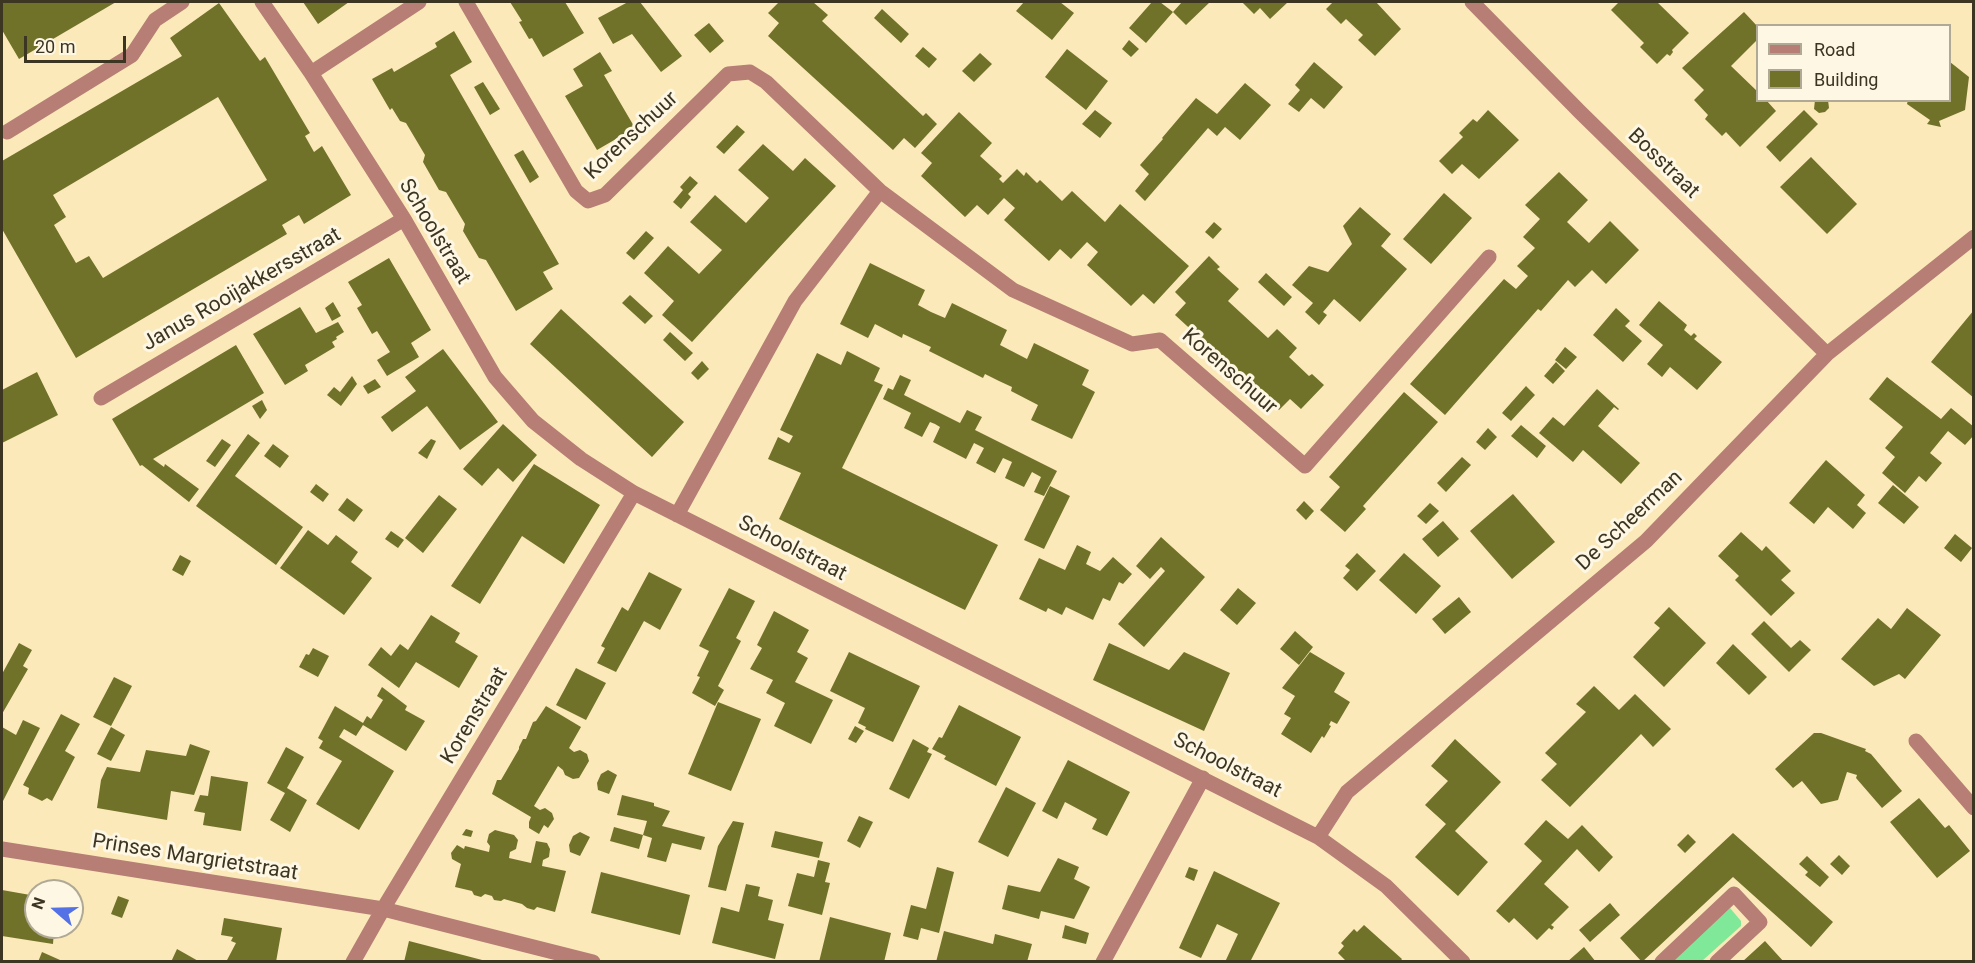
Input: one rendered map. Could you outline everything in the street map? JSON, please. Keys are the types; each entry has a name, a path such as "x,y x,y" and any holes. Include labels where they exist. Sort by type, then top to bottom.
{"street":[{"path":"7,132 132,55 155,20 182,2"},
{"name":"Schoolstraat","path":"261,2 311,74 404,219 495,377 533,421 581,459 634,493 1203,777 1318,837 1386,886 1463,962"},
{"path":"311,74 419,2"},
{"name":"Korenschuur","path":"465,2 576,191 588,201 605,195 728,74 750,72 766,82 880,191 1013,290 1132,344 1160,340 1305,466 1489,256"},
{"name":"Bosstraat","path":"1472,2 1580,112 1827,354"},
{"path":"677,515 795,301 880,191"},
{"name":"Janus Rooijakkersstraat","path":"101,398 404,219"},
{"name":"De Scheerman","path":"1318,837 1347,792 1646,541 1827,354 1974,237"},
{"name":"Korenstraat","path":"353,962 634,493"},
{"path":"1916,741 1974,808"},
{"path":"1103,962 1203,777"},
{"name":"Prinses Margrietstraat","path":"2,849 383,909 593,962"},
{"path":"1662,962 1734,894 1760,922 1717,962"}],"green space":[{"path":"1730,908 1741,921 1741,926 1702,961 1675,961 1674,959"}],"building":[{"path":"2,2 116,2 19,59 2,30"},
{"path":"303,2 349,2 318,24"},
{"path":"510,2 565,2 584,33 543,57 532,38 529,39 519,22 522,21"},
{"path":"628,2 640,2 682,56 661,72 632,34 613,44 598,18"},
{"path":"779,2 813,2 828,15 822,21 923,116 926,113 937,124 915,148 904,138 893,150 768,36 779,23 768,13"},
{"path":"1024,2 1060,2 1074,13 1052,40 1016,11"},
{"path":"1152,2 1160,2 1173,12 1146,43 1129,28"},
{"path":"1182,2 1210,2 1186,25 1173,12"},
{"path":"1242,2 1288,2 1270,19 1260,8 1254,14"},
{"path":"1333,2 1376,2 1401,29 1375,56 1358,40 1363,35 1346,19 1341,24 1326,9"},
{"path":"1619,2 1657,2 1689,33 1672,50 1670,56 1667,54 1657,64 1640,47 1644,43 1611,10"},
{"path":"219,3 260,61 265,57 310,133 305,136 314,152 322,146 351,195 304,224 299,215 282,225 287,234 76,358 2,229 2,161 182,56 170,38","holes":["218,97 267,180 103,278 89,256 76,263 54,225 66,217 53,195"]},
{"path":"882,9 909,34 901,43 874,18"},
{"path":"1744,12 1756,25 1756,41 1731,66 1756,90 1756,102 1768,102 1776,111 1740,147 1726,132 1722,136 1705,119 1708,115 1694,100 1704,90 1682,68"},
{"path":"709,23 724,41 710,53 694,35"},
{"path":"454,31 472,62 450,75 559,264 543,272 553,289 516,311 486,260 479,258 463,231 465,224 446,192 439,190 423,162 425,155 406,123 400,121 392,108 390,110 372,79 392,68 394,72 437,47 435,43"},
{"path":"1129,40 1139,49 1131,57 1122,49"},
{"path":"923,47 937,59 929,68 915,56"},
{"path":"1067,49 1108,81 1086,110 1045,77"},
{"path":"600,52 612,71 604,75 635,128 597,150 565,96 583,86 573,69"},
{"path":"980,53 992,64 974,82 962,71"},
{"path":"1314,62 1343,87 1324,109 1311,98 1299,112 1288,104 1300,90 1295,85"},
{"path":"1951,63 1969,77 1965,110 1939,121 1941,127 1927,124 1930,120 1907,104 1908,102 1951,102"},
{"path":"483,82 500,109 490,115 474,87"},
{"path":"1245,83 1271,105 1240,140 1225,127 1217,136 1208,128 1145,201 1135,191 1149,174 1140,165 1162,138 1196,98 1217,114"},
{"path":"1815,102 1828,102 1829,108 1825,112 1819,113 1814,109"},
{"path":"1095,110 1112,123 1100,138 1082,124"},
{"path":"1488,110 1519,140 1479,179 1462,164 1452,174 1439,161 1463,137 1459,133 1473,119 1477,122"},
{"path":"1804,110 1818,124 1780,162 1766,147"},
{"path":"959,112 992,143 980,156 1002,176 999,179 1003,183 1017,169 1024,176 1026,172 1037,183 1040,180 1062,201 1072,191 1105,222 1120,204 1189,266 1154,304 1143,294 1131,306 1087,265 1098,252 1087,242 1071,259 1060,249 1049,261 1004,220 1015,208 1004,198 988,215 977,205 965,217 921,176 932,163 921,153"},
{"path":"737,125 745,132 724,154 716,147"},
{"path":"763,144 793,171 805,158 836,186 692,342 662,315 674,301 644,273 668,246 699,274 722,250 690,222 715,195 746,223 769,198 738,170"},
{"path":"523,150 539,177 530,183 514,155"},
{"path":"1811,157 1857,204 1827,234 1780,187"},
{"path":"1559,172 1588,200 1567,222 1589,243 1610,221 1639,250 1606,284 1592,270 1575,287 1568,280 1541,311 1538,309 1445,415 1410,384 1504,279 1516,289 1528,276 1517,266 1535,248 1523,237 1540,219 1525,205"},
{"path":"690,176 698,183 688,194 691,197 681,209 673,202 683,190 680,187"},
{"path":"1444,193 1472,218 1431,264 1403,239"},
{"path":"1360,207 1391,234 1381,246 1407,269 1360,322 1334,299 1323,312 1327,315 1319,325 1305,312 1313,303 1292,285 1309,266 1328,272 1352,244 1343,226"},
{"path":"1214,222 1222,229 1213,239 1205,232"},
{"path":"646,231 654,238 634,260 626,253"},
{"path":"1209,256 1220,267 1217,269 1239,289 1228,301 1268,338 1277,329 1297,348 1289,357 1309,376 1312,374 1324,385 1301,409 1290,399 1279,410 1175,315 1186,303 1175,292"},
{"path":"389,258 431,330 411,343 419,357 387,376 377,360 390,352 377,331 372,334 357,308 362,305 348,282"},
{"path":"870,263 925,290 918,305 931,312 945,318 952,303 1007,330 1000,345 1027,359 1034,343 1089,370 1082,385 1095,392 1072,439 1031,420 1038,405 1011,391 1012,387 985,374 983,378 929,351 931,347 903,334 902,338 875,324 868,338 840,324"},
{"path":"1266,273 1292,297 1284,306 1258,282"},
{"path":"630,295 653,316 645,324 622,303"},
{"path":"1659,301 1687,325 1684,330 1691,336 1694,333 1697,336 1694,339 1722,362 1697,390 1670,367 1662,377 1647,364 1663,345 1639,325"},
{"path":"333,302 341,316 332,321 325,308"},
{"path":"300,307 316,333 338,322 344,332 332,342 335,347 305,365 308,371 285,385 253,334"},
{"path":"1616,308 1630,321 1625,326 1642,341 1623,362 1593,335"},
{"path":"561,309 684,422 652,457 530,344"},
{"path":"1974,310 1974,398 1931,362"},
{"path":"670,332 693,353 685,361 663,340"},
{"path":"236,345 264,393 153,459 164,467 165,464 199,489 189,502 142,465 140,466 112,419"},
{"path":"1565,347 1577,357 1566,369 1555,360"},
{"path":"443,349 498,422 460,450 427,406 392,432 381,417 416,391 405,377"},
{"path":"847,351 880,368 874,381 883,385 842,468 998,545 965,610 779,519 801,473 768,459 778,437 789,443 793,436 780,430 817,353 841,365"},
{"path":"702,361 709,369 698,380 691,373"},
{"path":"1556,362 1565,371 1553,384 1544,376"},
{"path":"37,372 58,415 2,443 2,390"},
{"path":"900,375 911,380 904,395 960,423 967,410 982,417 975,430 1057,471 1044,496 1034,492 1041,477 1032,472 1024,487 1005,478 1012,462 1003,458 995,473 976,463 984,448 974,443 966,459 933,442 940,427 935,424 930,422 922,437 904,428 911,413 883,399 888,388 893,390"},
{"path":"352,376 357,384 341,406 327,395 334,387 340,392"},
{"path":"1887,377 1941,419 1951,408 1974,427 1974,435 1965,445 1948,431 1930,453 1942,463 1926,482 1919,476 1905,493 1882,473 1895,457 1885,448 1903,427 1869,399"},
{"path":"375,379 381,387 368,394 363,386"},
{"path":"1526,386 1535,395 1511,421 1502,413"},
{"path":"1597,389 1619,409 1614,407 1598,426 1640,463 1621,484 1583,450 1573,462 1539,433 1553,417 1564,426"},
{"path":"1404,392 1438,422 1363,506 1366,509 1345,532 1320,510 1340,487 1329,477"},
{"path":"262,400 267,410 260,419 252,406"},
{"path":"503,424 537,455 513,482 498,468 482,486 463,469"},
{"path":"1521,425 1546,446 1537,458 1511,436"},
{"path":"1488,428 1497,437 1485,450 1476,442"},
{"path":"248,434 260,443 235,476 303,527 276,565 196,506"},
{"path":"222,439 231,445 215,467 206,461"},
{"path":"431,439 436,441 427,459 418,453"},
{"path":"273,444 289,456 280,468 264,456"},
{"path":"1462,457 1471,465 1446,492 1437,483"},
{"path":"1826,460 1865,495 1857,505 1866,513 1853,529 1828,507 1814,524 1789,503"},
{"path":"534,464 600,505 564,564 522,536 480,604 451,586"},
{"path":"316,484 329,494 323,502 310,492"},
{"path":"1893,485 1919,507 1904,524 1878,503"},
{"path":"1050,486 1070,496 1044,549 1024,540"},
{"path":"1513,494 1555,542 1512,579 1470,531"},
{"path":"439,495 457,509 423,553 405,538"},
{"path":"347,498 363,510 354,522 338,510"},
{"path":"1304,501 1314,511 1306,520 1296,510"},
{"path":"1430,503 1439,511 1426,524 1417,516"},
{"path":"1443,521 1459,539 1438,557 1422,539"},
{"path":"308,530 328,545 336,535 358,552 351,562 372,578 344,615 280,568"},
{"path":"391,531 404,540 398,548 385,539"},
{"path":"1741,532 1762,551 1766,546 1791,571 1781,580 1795,593 1771,616 1735,580 1739,576 1718,556"},
{"path":"1955,534 1972,548 1961,562 1944,548"},
{"path":"1161,537 1205,577 1144,647 1118,624 1165,571 1161,567 1150,579 1136,566"},
{"path":"1077,545 1091,552 1086,564 1100,571 1113,557 1132,574 1123,584 1119,582 1110,601 1103,598 1093,620 1066,607 1062,615 1048,608 1046,612 1019,599 1039,558 1065,570"},
{"path":"1357,553 1376,571 1357,591 1343,578 1350,570 1345,566"},
{"path":"1404,553 1441,586 1416,614 1379,580"},
{"path":"180,555 191,561 183,576 172,570"},
{"path":"649,572 682,589 660,630 644,621 616,672 597,663 605,648 601,646 622,607 628,611"},
{"path":"729,588 755,601 736,638 741,641 718,686 724,690 715,706 692,693 709,651 699,646"},
{"path":"1238,588 1256,603 1237,625 1220,610"},
{"path":"1459,597 1471,612 1445,634 1432,619"},
{"path":"1669,607 1706,643 1664,687 1633,657 1660,628 1654,623"},
{"path":"1907,608 1941,635 1905,679 1899,674 1874,686 1841,659 1878,618 1891,629"},
{"path":"774,611 809,630 797,652 808,658 795,682 833,700 811,744 774,726 785,703 766,693 773,680 750,669 762,648 757,645"},
{"path":"431,615 460,633 455,642 478,656 459,688 416,662 399,688 368,665 381,647 391,656 400,644 408,650"},
{"path":"1764,621 1791,648 1800,640 1811,650 1789,672 1751,634"},
{"path":"1295,631 1313,647 1299,665 1280,649"},
{"path":"19,643 32,650 23,666 28,669 2,714 2,674"},
{"path":"1109,643 1169,670 1184,652 1230,673 1204,731 1093,680"},
{"path":"1733,644 1767,677 1749,695 1716,663"},
{"path":"313,648 329,656 318,677 299,667 306,654 309,655"},
{"path":"849,652 920,686 893,742 865,729 866,727 858,723 865,708 830,691"},
{"path":"1310,652 1345,673 1334,692 1350,702 1337,724 1331,721 1329,725 1331,726 1324,738 1322,736 1311,753 1281,734 1291,718 1284,714 1295,696 1282,688"},
{"path":"576,668 606,683 586,720 556,705"},
{"path":"114,677 132,686 111,726 93,717"},
{"path":"1594,686 1619,710 1635,694 1671,729 1653,747 1641,734 1570,807 1541,780 1557,764 1545,753 1586,712 1576,704"},
{"path":"382,687 407,706 405,710 425,721 406,751 363,725 356,736 344,729 339,737 394,771 359,830 316,804 342,761 319,748 323,741 318,738 335,706 363,723 367,716 371,719 383,700 377,696"},
{"path":"718,702 761,719 731,791 688,774"},
{"path":"959,705 1021,737 996,786 944,759 946,756 932,749 939,737 942,738"},
{"path":"546,706 581,727 569,748 574,752 580,750 587,754 589,761 579,778 573,779 565,775 558,766 534,806 540,810 545,808 552,813 554,819 548,828 544,825 539,834 529,828 531,817 492,794 497,780 501,780 523,739 526,739 533,722"},
{"path":"61,714 80,724 65,751 75,757 52,801 47,798 42,801 28,794 29,788 23,785"},
{"path":"23,720 40,728 2,803 2,727 16,735"},
{"path":"855,726 864,731 856,743 848,739"},
{"path":"111,727 125,735 111,761 97,754"},
{"path":"1814,733 1821,733 1866,749 1865,751 1871,754 1902,791 1882,808 1856,778 1857,775 1847,772 1838,800 1821,804 1802,781 1793,788 1775,769"},
{"path":"913,739 929,748 927,752 932,754 909,799 889,789"},
{"path":"1455,739 1501,782 1455,831 1488,862 1458,896 1415,857 1446,824 1425,805 1448,781 1431,766"},
{"path":"190,744 210,751 194,795 171,791 167,820 97,808 101,780 107,767 140,772 146,750 186,756"},
{"path":"286,747 304,757 287,788 307,800 290,832 270,820 285,793 267,783"},
{"path":"1068,760 1130,792 1107,836 1092,829 1097,819 1065,802 1057,819 1042,811"},
{"path":"608,770 617,775 609,794 598,790 597,783 601,774"},
{"path":"211,776 248,782 241,831 203,825 205,813 194,811 200,795 208,796"},
{"path":"1006,787 1036,803 1008,857 978,842"},
{"path":"622,795 654,803 654,806 670,811 662,826 705,837 701,850 672,843 666,862 647,857 652,838 643,835 647,821 617,815"},
{"path":"1919,798 1945,828 1949,825 1970,851 1937,878 1890,822"},
{"path":"859,816 873,822 860,848 847,841"},
{"path":"1546,820 1568,839 1582,825 1613,857 1599,872 1577,849 1544,884 1569,907 1551,925 1554,927 1552,930 1549,928 1537,940 1514,918 1509,923 1496,911 1542,861 1524,844"},
{"path":"733,821 744,823 726,891 708,887 718,846"},
{"path":"614,827 643,835 639,849 610,841"},
{"path":"466,829 473,831 471,837 462,835"},
{"path":"495,830 514,835 518,840 516,849 510,852 509,858 531,863 536,841 547,843 550,849 549,857 543,860 542,866 566,871 555,912 537,907 534,910 504,899 494,900 492,896 485,894 481,897 474,895 472,891 455,887 461,864 452,859 451,853 457,845 464,849 465,846 489,852 490,846 487,842 489,834"},
{"path":"775,831 823,842 819,858 771,847"},
{"path":"580,832 590,837 580,856 570,852 569,845 573,836"},
{"path":"1733,833 1833,922 1811,947 1733,877 1642,962 1620,938"},
{"path":"1688,834 1696,842 1685,853 1677,845"},
{"path":"1839,855 1850,866 1842,875 1830,864"},
{"path":"1807,856 1829,877 1820,887 1805,875 1808,872 1799,864"},
{"path":"1058,858 1079,867 1074,879 1090,887 1074,919 1041,911 1039,919 1002,909 1008,885 1040,892"},
{"path":"818,860 830,863 825,882 830,883 822,915 788,906 797,873 814,877"},
{"path":"937,867 954,872 939,933 921,928 918,940 903,936 911,905 926,909"},
{"path":"1189,867 1198,870 1194,881 1185,877"},
{"path":"1214,871 1280,903 1250,962 1225,962 1238,934 1217,924 1201,958 1179,948"},
{"path":"601,872 690,895 680,935 591,913"},
{"path":"746,884 760,887 758,896 773,900 768,920 784,924 775,959 712,943 721,907 739,912"},
{"path":"2,890 24,894 24,939 53,939 53,944 2,936"},
{"path":"118,896 129,900 122,918 111,914"},
{"path":"1610,903 1620,915 1590,942 1579,930"},
{"path":"830,917 891,933 884,962 819,962"},
{"path":"224,918 282,928 276,962 226,962 236,943 231,941 233,937 221,935"},
{"path":"1065,925 1089,933 1086,944 1062,938"},
{"path":"1364,925 1402,959 1400,962 1347,962 1338,953 1344,946 1341,943 1354,929 1357,932"},
{"path":"944,931 993,944 995,934 1032,944 1027,962 936,962"},
{"path":"409,941 486,961 486,962 404,962"},
{"path":"1765,941 1784,962 1742,962"},
{"path":"1584,947 1596,962 1567,962"},
{"path":"177,949 200,962 171,962"},
{"path":"42,952 60,960 59,962 38,962"}]}
